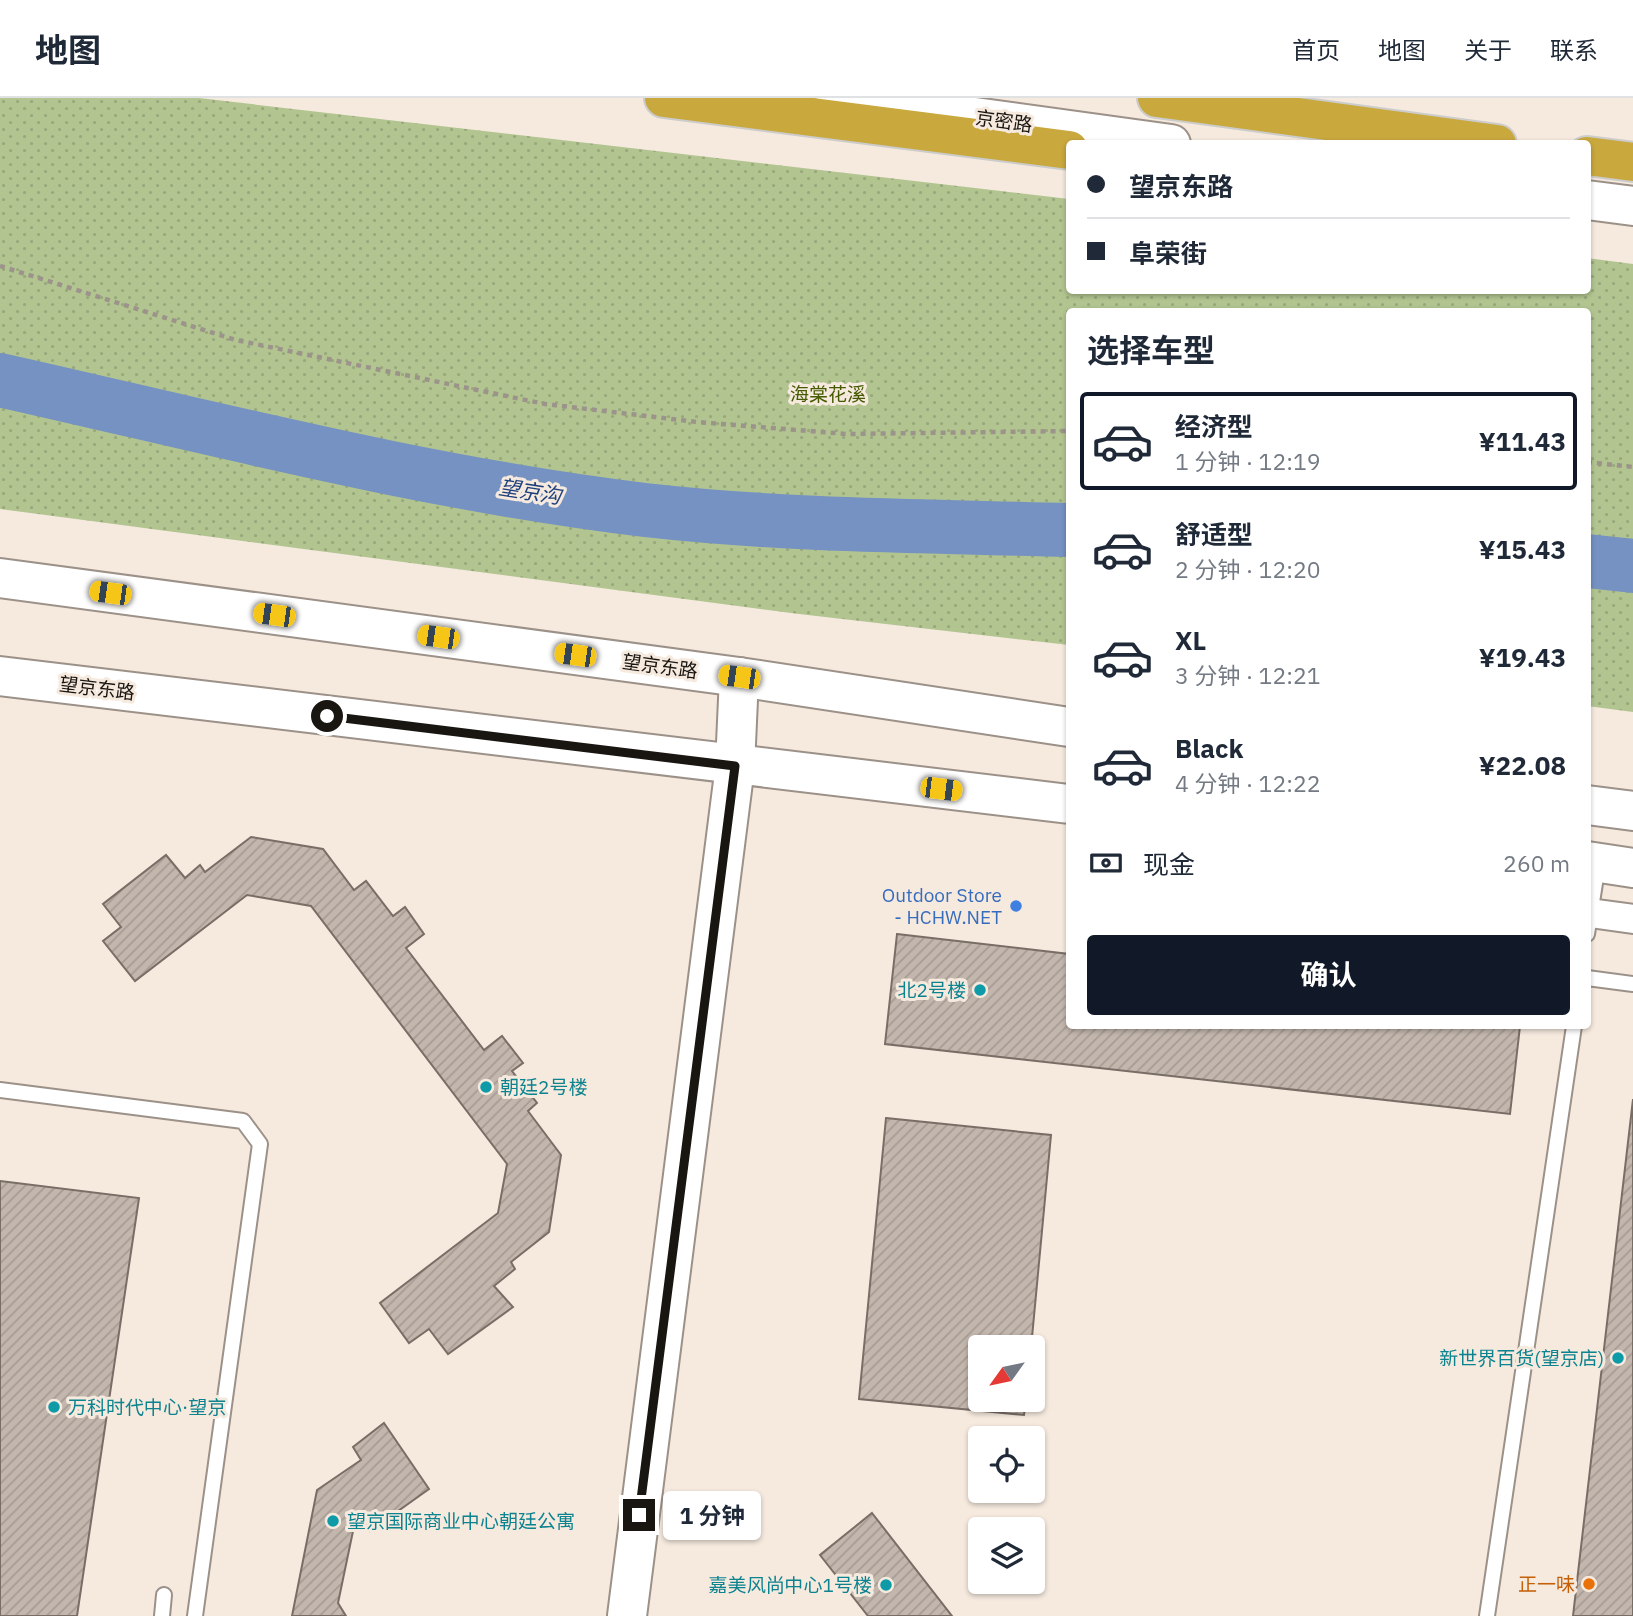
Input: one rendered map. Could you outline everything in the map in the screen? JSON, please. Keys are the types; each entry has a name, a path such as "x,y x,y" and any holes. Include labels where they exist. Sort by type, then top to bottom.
{"highway":[{"path":"664,98 1066,150"},
{"path":"1157,98 1467,140"},
{"path":"1591,157 1633,162"},
{"path":"1591,175 1633,171"}],"main road":[{"name":"京密路","path":"836,98 1142,140"},
{"path":"1591,201 1633,206"},
{"name":"望京东路","path":"0,578 739,677 1066,727"},
{"name":"望京东路","path":"0,676 735,766 1066,803"},
{"path":"626,1616 735,766 739,677"},
{"path":"1591,806 1633,811"}],"street":[{"path":"1591,923 1633,919"}],"lane":[{"path":"1591,916 1606,864"},
{"path":"1591,979 1633,984"},
{"path":"1487,1616 1574,1029"},
{"path":"0,1090 243,1121 260,1144 195,1616"},
{"path":"162,1616 164,1595"}],"path":[{"path":"0,266 236,340 545,404 697,422 847,434 1066,431"},
{"path":"1591,462 1633,467"}],"green space":[{"name":"海棠花溪","path":"0,98 199,98 1066,199 1066,294 1591,294 1591,259 1633,264 1633,712 1591,707 1591,308 1066,308 1066,645 799,614 0,509"}],"building":[{"name":"朝廷2号楼","path":"251,837 323,849 354,890 366,881 393,916 405,907 424,934 406,948 484,1050 502,1036 523,1063 512,1071 537,1103 528,1111 561,1155 549,1232 511,1262 515,1269 494,1286 513,1307 448,1354 429,1329 409,1343 380,1303 498,1213 507,1164 311,906 247,895 135,981 103,941 121,927 103,904 166,855 185,878 200,865 205,872"},
{"name":"北2号楼","path":"897,934 1066,954 1066,1029 1520,1029 1510,1114 885,1044"},
{"name":"新世界百货(望京店)","path":"1633,1099 1633,1616 1573,1616"},
{"path":"886,1118 1051,1135 1032,1335 968,1335 968,1410 859,1399"},
{"name":"万科时代中心·望京","path":"0,1181 139,1198 77,1616 0,1616"},
{"path":"993,1412 1024,1412 1024,1415"},
{"name":"望京国际商业中心朝廷公寓","path":"384,1423 429,1489 370,1531 357,1512 338,1603 346,1616 292,1616 317,1490 361,1460 353,1447"},
{"name":"嘉美风尚中心1号楼","path":"872,1513 952,1616 868,1616 820,1555"}],"waterway":[{"name":"望京沟","path":"0,380 321,453 563,499 645,510 751,519 857,525 1066,530"},
{"name":"望京沟","path":"1591,561 1633,566"}],"place":[{"name":"Outdoor Store - HCHW.NET","path":"1016,906"},
{"name":"北2号楼","path":"980,990"},
{"name":"朝廷2号楼","path":"486,1087"},
{"name":"新世界百货(望京店)","path":"1618,1358"},
{"name":"万科时代中心·望京","path":"54,1407"},
{"name":"望京国际商业中心朝廷公寓","path":"333,1521"},
{"name":"正一味","path":"1589,1584"},
{"name":"嘉美风尚中心1号楼","path":"886,1585"}],"route":[{"path":"327,716 735,766 639,1515"}]}
